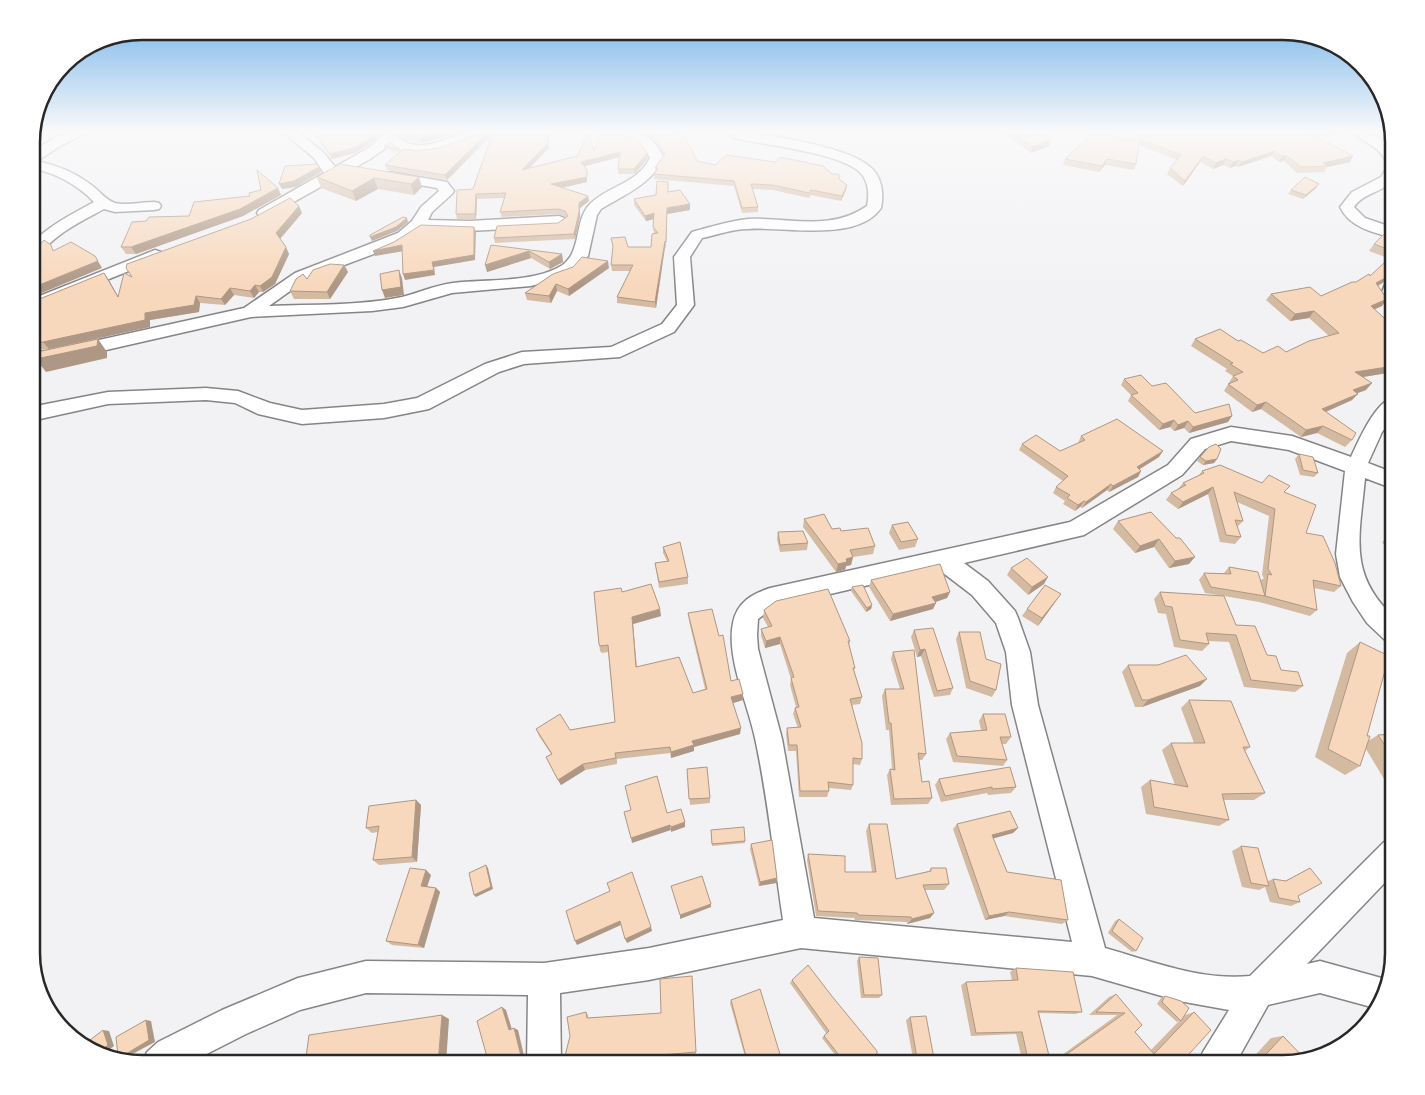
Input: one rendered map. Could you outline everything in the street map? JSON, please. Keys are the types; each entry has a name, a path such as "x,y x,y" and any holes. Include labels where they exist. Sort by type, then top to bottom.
{"street":[{"path":"81,183 90,188 103,203 115,208 154,206"},
{"path":"249,221 316,183"},
{"path":"250,312 301,276 389,243 418,224 426,210 447,189 442,185 431,183"},
{"path":"40,358 250,312 372,306 403,302 451,288 531,281 551,276 567,269 580,256 590,215 596,206 634,183"},
{"path":"40,412 108,398 206,394 238,397 265,409 302,417 384,411 422,404 492,368 522,358 614,353 668,328 686,305 682,257 698,235 746,224 820,227 855,221 874,208 877,195 874,183"},
{"path":"1381,183 1357,194 1349,201 1347,207 1348,213 1356,218 1385,229"},
{"path":"40,244 54,232 103,203"},
{"path":"418,224 469,226 559,221"},
{"path":"40,302 168,250"},
{"path":"1385,415 1373,430 1356,468 1347,554 1352,577 1361,595 1376,616 1385,624"},
{"path":"801,932 769,738 745,645 744,625 748,612 756,604 770,598 1076,529 1175,470 1198,444 1231,434 1292,443 1385,478"},
{"path":"942,560 980,588 1006,618 1018,652 1025,704 1092,960"},
{"path":"1221,1055 1258,991 1385,861"},
{"path":"169,1055 234,1022 298,994 366,977 544,979 649,964 801,932 1092,960 1179,985 1230,994 1258,991 1320,976 1377,992"},
{"path":"544,979 544,1055"}],"building":[{"path":"260,183 272,183 278,188 240,209 131,247 121,247 132,222 146,221 149,217 189,216 194,202 250,196 249,193 261,190"},
{"path":"332,183 365,183 352,191"},
{"path":"475,183 556,183 551,184 588,196 579,203 574,234 494,238 497,226 558,223 568,216 565,211 558,209 500,212 506,193 476,194 475,214 456,214 457,190 473,189"},
{"path":"657,183 668,183 668,192 680,190 690,204 667,208 666,242 655,302 617,297 633,265 611,265 613,246 611,238 625,237 628,247 651,247 652,234 658,233 653,227 654,213 645,216 634,199 656,195"},
{"path":"735,183 844,183 847,185 842,196 811,190 809,193 773,185 751,184 758,207 742,208"},
{"path":"1298,183 1319,184 1306,195 1291,190"},
{"path":"290,198 299,206 276,233 286,247 272,277 260,286 255,285 250,291 230,288 221,299 196,296 194,305 145,313 145,320 40,342 40,299 104,273 118,297 124,273 132,277 126,268 127,264 251,219"},
{"path":"403,217 407,218 396,227 370,237 370,235"},
{"path":"421,225 474,227 474,255 432,262 434,270 403,274 402,245 373,251 394,242"},
{"path":"1385,233 1385,248 1374,244"},
{"path":"44,240 51,245 53,251 71,242 95,256 98,261 40,285 40,244"},
{"path":"491,245 562,254 549,262 529,251 485,265"},
{"path":"582,257 608,261 568,289 556,284 549,296 525,293 553,274 573,267"},
{"path":"1385,263 1385,278 1376,283 1385,296 1385,300 1371,306 1385,319 1385,367 1355,372 1372,383 1353,390 1358,394 1322,409 1356,433 1352,440 1323,426 1306,430 1266,402 1257,405 1228,384 1238,380 1233,376 1243,372 1230,364 1233,363 1195,339 1220,329 1238,341 1241,340 1263,353 1278,346 1286,352 1309,341 1339,333 1314,311 1295,314 1271,294 1310,287 1321,296 1356,282 1369,274 1370,276"},
{"path":"330,264 344,265 327,292 290,291 296,279 303,274 307,279 313,270"},
{"path":"399,270 401,287 382,290 380,274"},
{"path":"98,339 97,346 40,358 40,351"},
{"path":"1141,375 1152,386 1166,383 1195,413 1229,404 1232,416 1193,427 1188,421 1178,425 1174,420 1163,424 1131,395 1138,393 1124,379"},
{"path":"1117,419 1163,451 1137,467 1141,471 1113,486 1111,484 1086,502 1084,501 1078,505 1067,498 1070,495 1056,487 1068,476 1022,444 1036,435 1060,451 1085,440 1081,436"},
{"path":"1216,444 1221,449 1217,459 1206,461 1200,457 1209,447"},
{"path":"1299,454 1313,457 1318,473 1303,470"},
{"path":"1220,465 1262,483 1269,475 1290,486 1284,492 1316,505 1306,533 1323,536 1335,563 1341,586 1313,580 1317,610 1265,596 1268,574 1272,575 1268,569 1275,509 1234,492 1243,521 1235,520 1241,537 1226,535 1213,487 1183,502 1171,493 1186,485 1183,483 1204,473 1202,471"},
{"path":"1151,512 1176,538 1180,538 1195,557 1175,561 1159,539 1140,546 1118,521"},
{"path":"824,514 832,529 840,528 841,531 868,528 875,546 850,550 853,557 846,559 847,562 838,564 804,519"},
{"path":"908,522 918,539 901,542 892,525"},
{"path":"803,531 808,543 780,545 778,532"},
{"path":"680,542 688,577 659,582 655,563 669,561 663,547"},
{"path":"1027,558 1048,577 1032,587 1011,568"},
{"path":"940,564 950,592 932,597 936,603 893,614 871,580"},
{"path":"1229,567 1258,572 1265,596 1211,587 1204,573 1231,574"},
{"path":"651,584 660,609 632,617 636,667 679,657 693,693 707,689 688,613 712,609 719,636 723,635 731,681 739,679 743,694 731,697 741,728 692,741 694,745 671,752 670,747 615,753 616,758 583,764 558,780 546,757 552,754 536,729 560,714 570,730 615,722 608,645 600,646 599,644 594,592 621,588 622,592"},
{"path":"863,585 872,605 867,608 852,587"},
{"path":"1045,585 1061,594 1042,618 1027,609"},
{"path":"828,589 850,641 848,641 855,668 853,668 862,697 850,699 862,743 862,759 853,758 853,785 828,782 829,791 800,791 797,745 789,745 787,728 801,727 795,708 799,707 791,678 794,677 780,637 766,641 761,629 772,626 764,610 776,601"},
{"path":"1160,592 1224,596 1236,625 1255,626 1267,655 1276,656 1281,670 1298,672 1303,686 1251,680 1236,635 1206,633 1209,644 1180,640 1172,607 1165,606"},
{"path":"933,628 953,688 937,691 925,649 920,650 914,630"},
{"path":"959,632 980,632 986,659 1001,664 996,690 970,681"},
{"path":"1360,642 1385,654 1385,671 1367,736 1370,736 1360,766 1328,749"},
{"path":"914,650 926,754 918,753 922,782 929,781 932,798 894,799 890,769 895,770 891,723 889,723 885,689 904,689 893,652"},
{"path":"1186,655 1207,679 1148,700 1142,700 1128,665 1158,665"},
{"path":"1189,700 1231,701 1250,747 1243,747 1265,793 1222,794 1229,820 1154,807 1150,780 1188,787 1171,743 1205,743"},
{"path":"983,714 1005,714 1011,737 1000,737 1007,760 957,756 950,733 987,730"},
{"path":"1378,735 1385,735 1385,746"},
{"path":"707,767 710,798 689,799 687,769"},
{"path":"1010,767 1016,787 992,789 992,787 945,796 939,779"},
{"path":"657,776 667,813 681,809 685,822 631,838 624,812 631,810 625,786"},
{"path":"416,800 412,857 373,860 379,826 366,828 369,806"},
{"path":"1010,811 1018,828 992,835 1007,872 1061,880 1068,920 1009,912 989,916 957,824"},
{"path":"869,824 887,824 896,879 931,871 931,868 946,868 949,884 923,885 934,913 912,919 911,917 818,911 808,854 845,856 845,872 876,872"},
{"path":"744,827 745,841 712,844 711,830"},
{"path":"772,840 777,878 760,882 751,844"},
{"path":"1241,846 1258,848 1269,886 1251,883"},
{"path":"486,865 491,887 474,895 469,873"},
{"path":"410,868 426,870 421,886 436,888 418,945 386,941"},
{"path":"1310,868 1322,883 1298,896 1300,902 1279,898 1273,879 1286,881"},
{"path":"632,872 651,927 625,939 620,921 575,941 566,911 610,891 607,883"},
{"path":"702,876 711,904 680,915 671,886"},
{"path":"1119,919 1143,938 1136,951 1112,931"},
{"path":"859,957 878,958 882,995 864,995"},
{"path":"808,965 877,1051 877,1055 839,1055 824,1036 829,1031 792,980"},
{"path":"1016,968 1073,972 1082,1012 1038,1011 1049,1055 1027,1055 1022,1032 976,1033 966,982 1018,980"},
{"path":"692,976 696,1052 661,1055 565,1055 570,1036 567,1017 586,1012 587,1018 661,1013 660,979"},
{"path":"760,989 780,1055 746,1055 731,1000"},
{"path":"1116,994 1142,1025 1135,1032 1154,1054 1194,1012 1211,1030 1188,1055 1066,1055 1125,1013 1096,1012"},
{"path":"1165,996 1181,1001 1189,1008 1181,1021 1162,1002"},
{"path":"502,1007 509,1030 514,1028 521,1055 486,1055 477,1021"},
{"path":"442,1015 439,1055 306,1055 309,1035"},
{"path":"926,1016 933,1055 916,1055 910,1017"},
{"path":"146,1020 149,1040 126,1054 118,1052 116,1037"},
{"path":"103,1030 108,1045 104,1048 90,1040"},
{"path":"1283,1036 1300,1054 1290,1055 1265,1055"}]}
